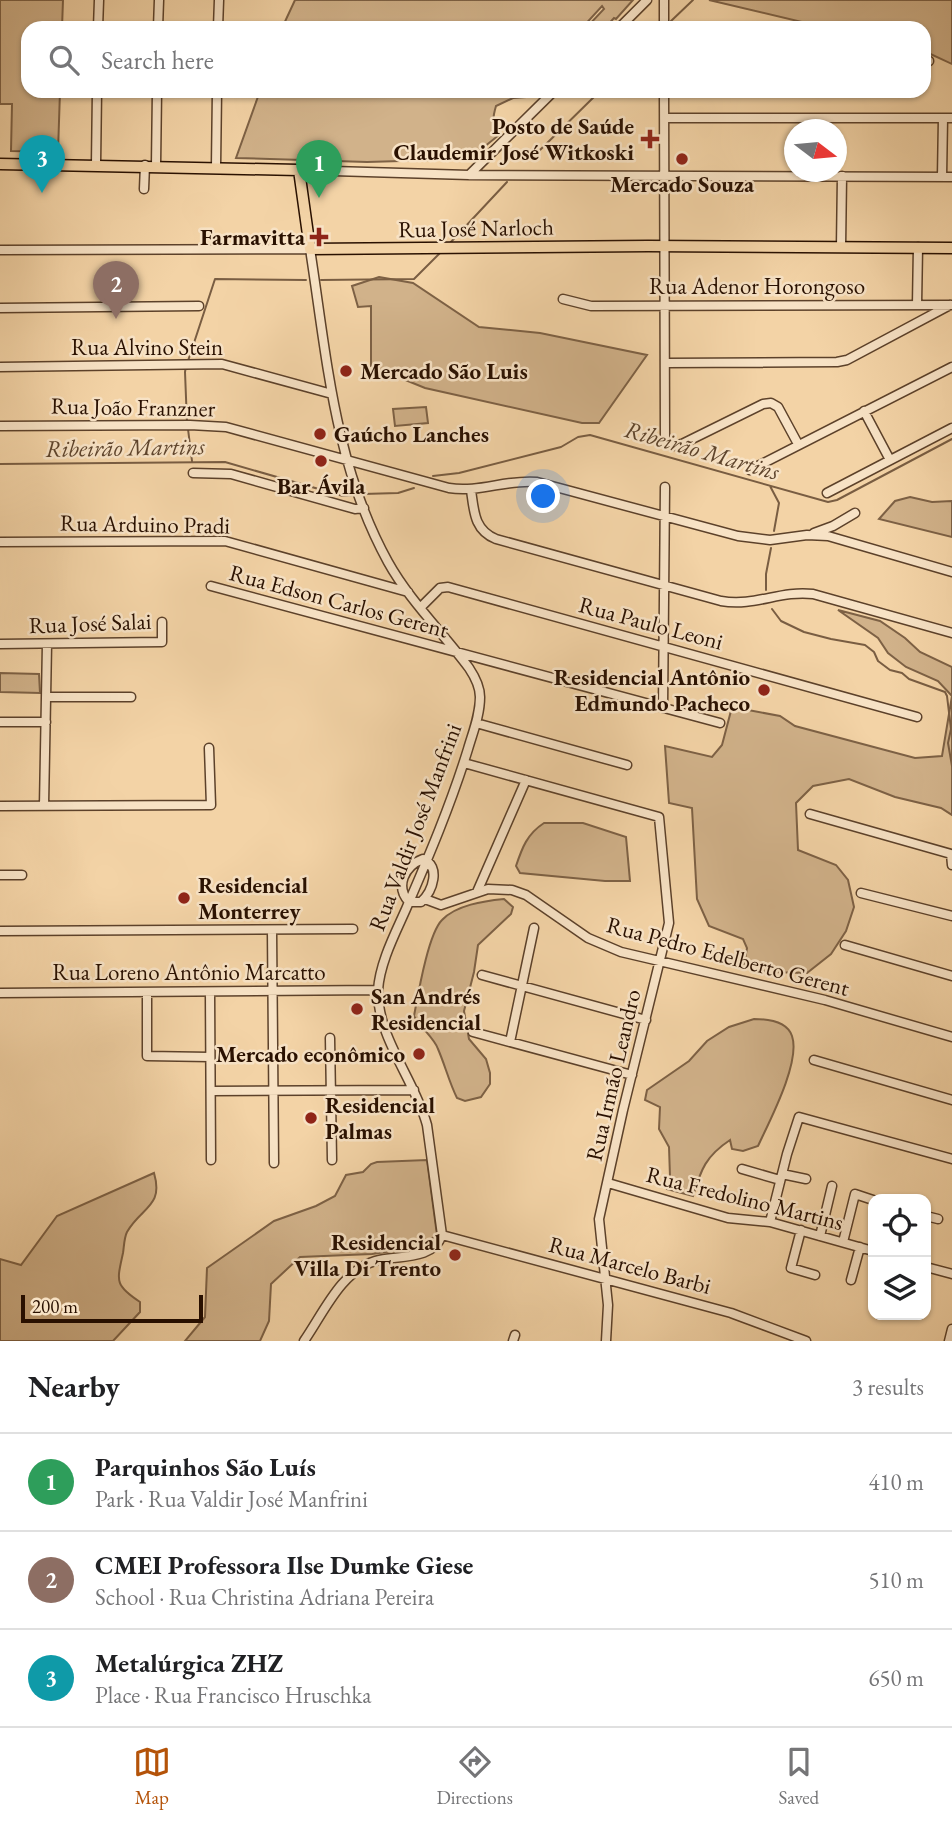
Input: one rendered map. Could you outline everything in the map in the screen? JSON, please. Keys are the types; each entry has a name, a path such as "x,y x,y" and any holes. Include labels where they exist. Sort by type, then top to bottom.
{"main road":[{"path":"0,164 216,166 299,170"},
{"name":"Rua Valdir José Manfrini","path":"299,170 310,249"},
{"name":"Rua José Narloch","path":"310,249 665,246 952,248"}],"street":[{"path":"99,0 99,21"},
{"path":"158,21 159,0"},
{"path":"218,21 219,0"},
{"path":"626,21 648,0"},
{"path":"664,0 664,21"},
{"path":"96,164 97,98"},
{"path":"144,189 151,165 156,98"},
{"path":"216,166 217,98"},
{"path":"468,175 547,98"},
{"path":"664,98 665,440 672,446 682,444 771,402 778,407 798,444"},
{"path":"665,118 948,118 947,177 847,176"},
{"path":"299,170 468,175 784,176"},
{"path":"841,247 842,182"},
{"path":"917,305 918,247"},
{"name":"Rua José Narloch","path":"0,250 310,249"},
{"name":"Rua Valdir José Manfrini","path":"310,249 332,394 346,460 356,488 389,564 408,592 458,653 477,681 481,695 464,763 382,968 378,990 382,1017 422,1107 431,1143 442,1234"},
{"name":"Rua Adenor Horongoso","path":"563,299 591,306 951,305"},
{"path":"666,363 847,360 951,305"},
{"path":"0,308 199,306"},
{"name":"Rua Alvino Stein","path":"0,367 229,365 332,394"},
{"path":"750,470 952,367"},
{"path":"864,411 890,460"},
{"name":"Rua João Franzner","path":"0,426 226,427 434,485 471,490 511,482 537,482 749,538 781,539 807,535"},
{"path":"827,493 952,428"},
{"path":"192,473 231,474 355,509 364,508"},
{"path":"663,708 665,487"},
{"path":"471,490 477,523 490,536 720,601 744,604 794,592 813,593 952,634"},
{"path":"807,535 833,526 855,513"},
{"path":"807,535 828,536 952,572"},
{"name":"Rua Arduino Pradi","path":"0,542 225,541 408,592"},
{"name":"Rua Edson Carlos Gerent","path":"211,586 720,723"},
{"name":"Rua Paulo Leoni","path":"421,607 440,588 448,587 917,717"},
{"name":"Rua José Salai","path":"0,644 162,642 162,622"},
{"path":"44,806 47,644"},
{"path":"47,697 131,697"},
{"path":"0,722 46,722"},
{"path":"476,723 626,765"},
{"path":"0,806 211,805 209,748"},
{"path":"464,763 526,780 477,892"},
{"name":"Rua Irmão Leandro","path":"526,780 659,817 669,923 599,1227 609,1319 606,1341"},
{"path":"810,814 951,854 952,865"},
{"path":"409,902 402,891 404,875 414,863 423,859 432,866 434,873 430,891 425,899"},
{"path":"0,875 22,875"},
{"name":"Rua Pedro Edelberto Gerent","path":"409,902 425,899 441,905 477,892 501,888 526,895 588,938 621,952 815,998 952,1037"},
{"path":"861,893 952,916"},
{"path":"510,1042 534,928"},
{"path":"0,931 353,929"},
{"path":"272,930 274,1163"},
{"path":"845,945 952,976"},
{"path":"482,975 646,1020"},
{"name":"Rua Loreno Antônio Marcatto","path":"0,993 378,990"},
{"path":"210,992 211,1160"},
{"path":"147,993 148,1056 210,1056"},
{"path":"473,1032 632,1075"},
{"path":"330,1038 332,1160"},
{"path":"814,1059 952,1100"},
{"path":"211,1091 415,1090"},
{"path":"770,1222 799,1117 952,1159"},
{"path":"742,1169 806,1179"},
{"name":"Rua Fredolino Martins","path":"608,1183 728,1218 770,1222 868,1249"},
{"path":"820,1236 832,1186"},
{"path":"843,1242 855,1194 868,1198"},
{"path":"931,1217 938,1219"},
{"path":"801,1230 791,1268 815,1275"},
{"path":"304,1341 347,1278 359,1268 375,1261 423,1253 438,1242 442,1234"},
{"name":"Rua Marcelo Barbi","path":"442,1234 731,1312 806,1341"},
{"path":"852,1280 860,1247"},
{"path":"931,1269 952,1275"},
{"path":"949,1341 952,1329"}],"shaded area":[{"path":"0,0 63,0 62,21 21,21 21,98 60,98 58,152 11,151 12,104 0,104"},
{"path":"295,0 633,0 611,21 593,21 604,9 602,6 588,21 285,21"},
{"path":"709,0 952,0 952,64 931,54 931,21 798,21"},
{"path":"257,98 513,98 496,106 494,125 499,135 469,159 367,162 236,158"},
{"path":"379,277 413,283 479,327 540,333 647,355 599,423 582,423 425,388 371,366 371,306 358,307 352,286"},
{"path":"426,407 428,423 395,426 393,409"},
{"path":"910,497 932,502 952,501 952,537 879,519 895,501"},
{"path":"838,610 880,621 920,652 952,667 952,696 938,681 906,667 888,653 878,638"},
{"path":"0,673 39,674 40,693 0,692"},
{"path":"952,696 952,815 941,808 895,797 849,779 813,786 796,803 798,850 836,865 848,880 854,907 846,931 831,954 807,973 766,972 744,964 747,948 743,939 709,926 697,899 692,808 669,803 665,746 712,757 722,745 732,707 780,716 795,726 915,758 942,756"},
{"path":"544,823 583,823 626,837 630,881 520,873 516,866 523,847 533,832"},
{"path":"504,899 513,907 511,914 478,945 464,1011 469,1039 486,1059 490,1084 481,1097 465,1101 457,1098 436,1045 414,1016 418,994 432,938 442,920 462,907"},
{"path":"754,1019 770,1020 786,1027 792,1036 794,1047 788,1076 758,1146 743,1151 732,1149 730,1140 722,1146 706,1164 693,1196 667,1189 670,1177 669,1147 659,1129 660,1107 645,1100 647,1090 689,1061 707,1041 729,1027"},
{"path":"427,1160 437,1235 419,1247 372,1254 300,1257 271,1284 269,1321 260,1341 185,1341 205,1317 207,1268 274,1221 335,1196 346,1175 363,1172 377,1162"},
{"path":"154,1173 154,1200 127,1232 119,1270 122,1286 140,1302 140,1312 113,1341 0,1341 0,1259 21,1265 57,1216"}],"waterway":[{"path":"671,21 693,0"},
{"path":"539,151 593,98"},
{"path":"450,243 507,182"},
{"path":"321,280 414,279 440,253"},
{"path":"188,361 215,279 306,280"},
{"path":"186,366 187,423"},
{"path":"188,429 192,461"},
{"name":"Ribeirão Martins","path":"433,476 459,473 561,447 578,437 590,435 828,502 837,500 952,439"},
{"name":"Ribeirão Martins","path":"0,464 225,462 343,496 354,495"},
{"path":"770,486 779,503 774,531"},
{"name":"Ribeirão Martins","path":"363,494 398,493 414,488"},
{"path":"766,590 771,548"},
{"path":"772,609 781,621 804,632 865,645 874,652 878,661 890,670 945,692 951,729 948,743 952,766"}],"place":[{"name":"Posto de Saúde Claudemir José Witkoski","path":"650,139"},
{"name":"Mercado Souza","path":"682,159"},
{"name":"Metalúrgica ZHZ","path":"42,193"},
{"name":"Parquinhos São Luís","path":"319,198"},
{"name":"Farmavitta","path":"319,237"},
{"name":"CMEI Professora Ilse Dumke Giese","path":"116,319"},
{"name":"Mercado São Luis","path":"346,371"},
{"name":"Gaúcho Lanches","path":"320,434"},
{"name":"Bar Ávila","path":"321,461"},
{"name":"Residencial Antônio Edmundo Pacheco","path":"764,690"},
{"name":"Residencial Monterrey","path":"184,898"},
{"name":"San Andrés Residencial","path":"357,1009"},
{"name":"Mercado econômico","path":"419,1054"},
{"name":"Residencial Palmas","path":"311,1118"},
{"name":"Residencial Villa Di Trento","path":"455,1255"}]}
